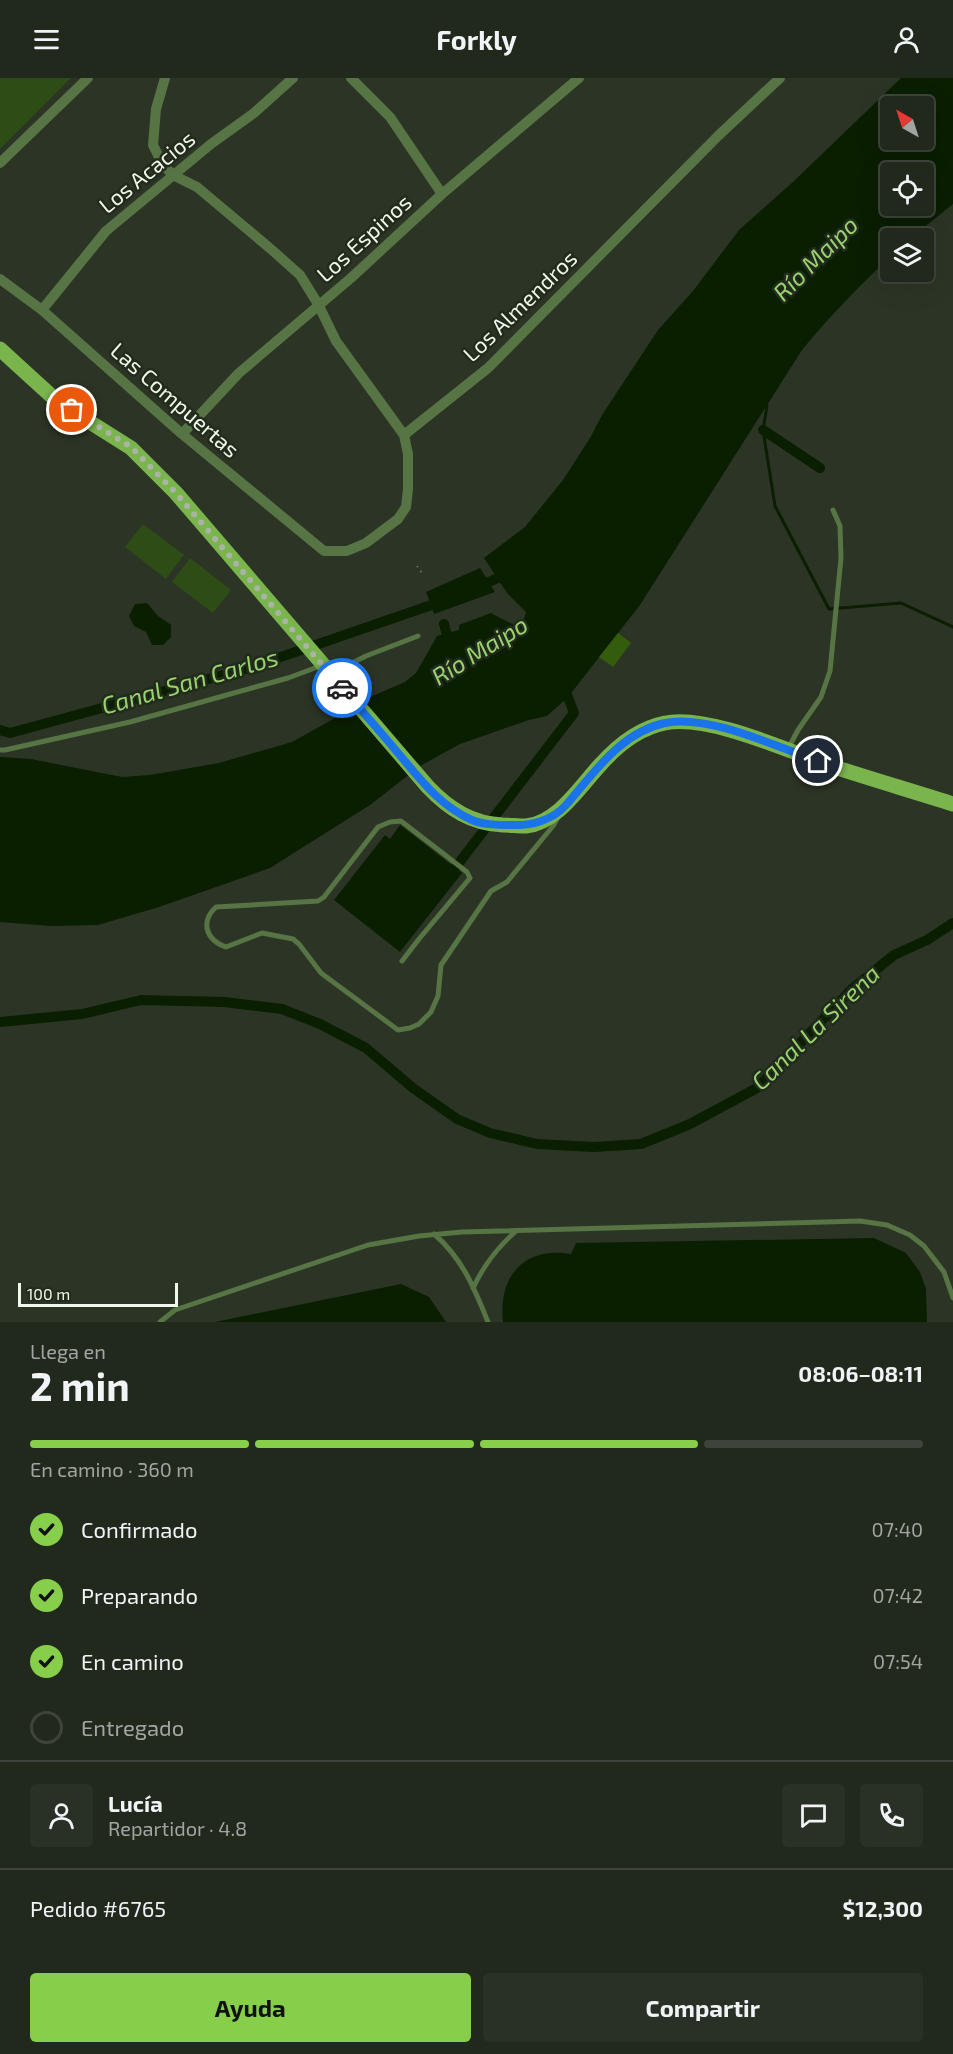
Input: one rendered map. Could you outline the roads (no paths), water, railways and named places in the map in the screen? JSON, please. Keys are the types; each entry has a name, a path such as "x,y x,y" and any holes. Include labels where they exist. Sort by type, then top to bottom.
{"main road":[{"path":"0,350 58,402 131,447 176,493 419,777 447,805 474,821 496,825 528,826 549,817 563,808 602,762 628,739 650,727 680,721 705,723 953,804"}],"street":[{"path":"0,163 88,78"},
{"path":"165,78 156,109 153,145 163,165 173,175 197,187 300,275 318,304 336,341 404,435"},
{"name":"Los Acacios","path":"42,310 106,231 173,175 254,113 293,78"},
{"path":"351,78 390,117 442,194"},
{"name":"Los Espinos","path":"182,434 239,373 351,278 442,194 579,78"},
{"name":"Los Almendros","path":"404,435 488,368 719,135 780,78"},
{"name":"Las Compuertas","path":"0,279 42,310 182,434 324,551 347,550 366,543 398,519 406,507 408,489 408,454 404,435"}],"lane":[{"path":"788,750 798,730 821,697 830,671 841,558 840,526 833,510"},
{"path":"0,750 61,739 130,722 366,656 418,636"},
{"path":"402,961 470,878 467,872 401,821 390,822 378,827 324,897 318,901 216,907 210,913 207,921 207,930 212,939 226,947 262,933 293,939 300,944 321,973 398,1030 410,1028 419,1024 431,1012 438,996 441,965 491,891 507,882 553,826 563,808"},
{"path":"160,1322 175,1310 368,1245 434,1234 462,1232 860,1221 887,1225 910,1235 924,1246 944,1272 953,1298"},
{"path":"474,1287 484,1266 516,1231"},
{"path":"434,1234 459,1260 474,1287 488,1322"}],"water":[{"name":"Río Maipo","path":"901,78 953,78 953,204 923,228 880,228 880,267 802,350 640,605 568,697 547,716 460,744 420,766 370,805 270,868 159,907 98,925 51,926 0,922 0,757 31,759 122,777 150,775 219,763 292,742 361,701 405,682 416,673 437,636 459,630 459,625 491,613 516,626 524,619 526,612 507,593 484,558 525,527 563,480 602,415 658,330 693,291 739,230 880,98 880,150 934,150 934,96 882,96"},
{"path":"480,568 495,592 434,614 426,592"},
{"path":"147,603 158,616 171,625 171,637 163,645 152,645 146,632 134,626 129,616 135,604"},
{"path":"400,825 462,873 400,952 334,900 385,835 390,839"},
{"path":"874,1238 906,1253 920,1272 926,1289 927,1322 503,1322 505,1291 517,1268 540,1255 571,1254 576,1243"},
{"path":"401,1284 429,1297 446,1322 215,1322"}],"waterway":[{"path":"767,406 763,430 775,506 829,609 901,603 953,627"},
{"path":"763,430 820,468"},
{"name":"Canal San Carlos","path":"477,587 498,578 511,576"},
{"name":"Canal San Carlos","path":"0,730 10,733 249,668 443,601"},
{"name":"Río Maipo","path":"444,624 450,647"},
{"path":"455,868 574,713 563,684"},
{"name":"Canal La Sirena","path":"0,1022 82,1014 141,1000 224,1002 282,1009 320,1024 366,1048 413,1088 457,1119 490,1133 537,1144 594,1147 641,1144 690,1124 757,1088 852,989 894,955 927,940 953,923"}]}
